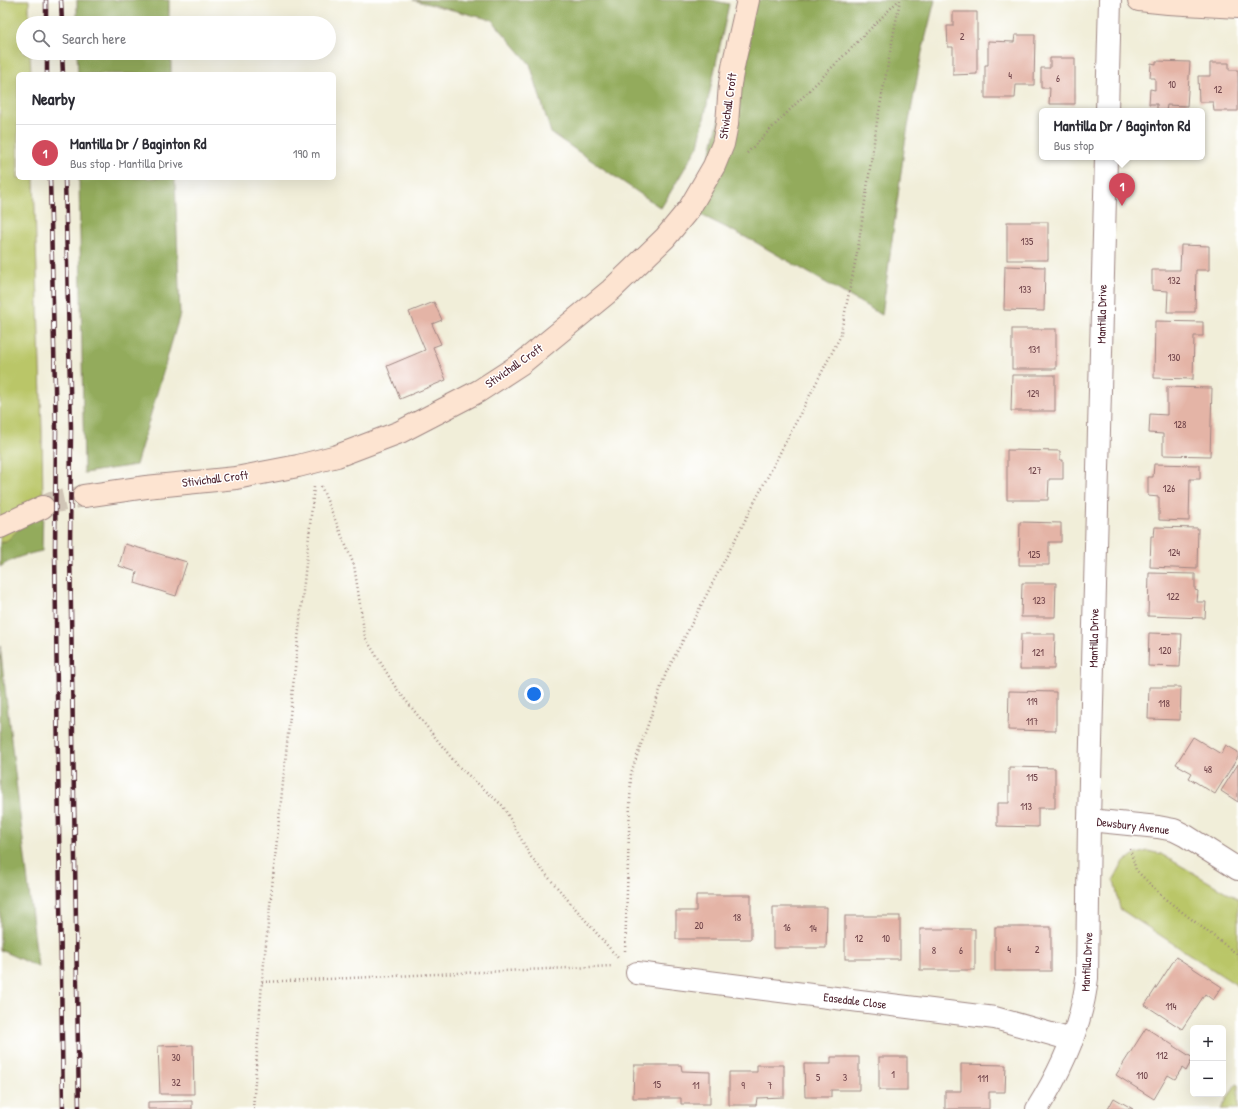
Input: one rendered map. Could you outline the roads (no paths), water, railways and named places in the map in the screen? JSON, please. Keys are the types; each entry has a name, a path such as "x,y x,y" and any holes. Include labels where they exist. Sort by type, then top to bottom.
{"street":[{"name":"Stivichall Croft","path":"84,496 146,486 236,478 298,466 314,467 337,456 400,432 479,391 500,378 545,345 612,290 665,238 689,209 702,188 714,166 723,144 727,124 730,84 748,0"},
{"path":"1107,108 1110,0"},
{"path":"1139,0 1238,7"},
{"name":"Mantilla Drive","path":"1037,1109 1050,1088 1072,1040 1082,1009 1087,978 1089,820 1106,160"},
{"path":"0,527 43,507"},
{"name":"Dewsbury Avenue","path":"1089,820 1174,830 1238,869"},
{"name":"Easedale Close","path":"630,969 995,1018 1072,1040"}],"tunnel":[{"path":"43,507 51,503 84,496"}],"railway":[{"path":"46,0 46,16"},
{"path":"61,0 62,16"},
{"path":"47,60 47,72"},
{"path":"62,60 63,72"},
{"path":"50,180 56,429 55,550 63,1109"},
{"path":"65,180 71,429 70,549 79,1109"}],"place":[{"name":"Mantilla Dr / Baginton Rd","path":"1122,206"}]}
